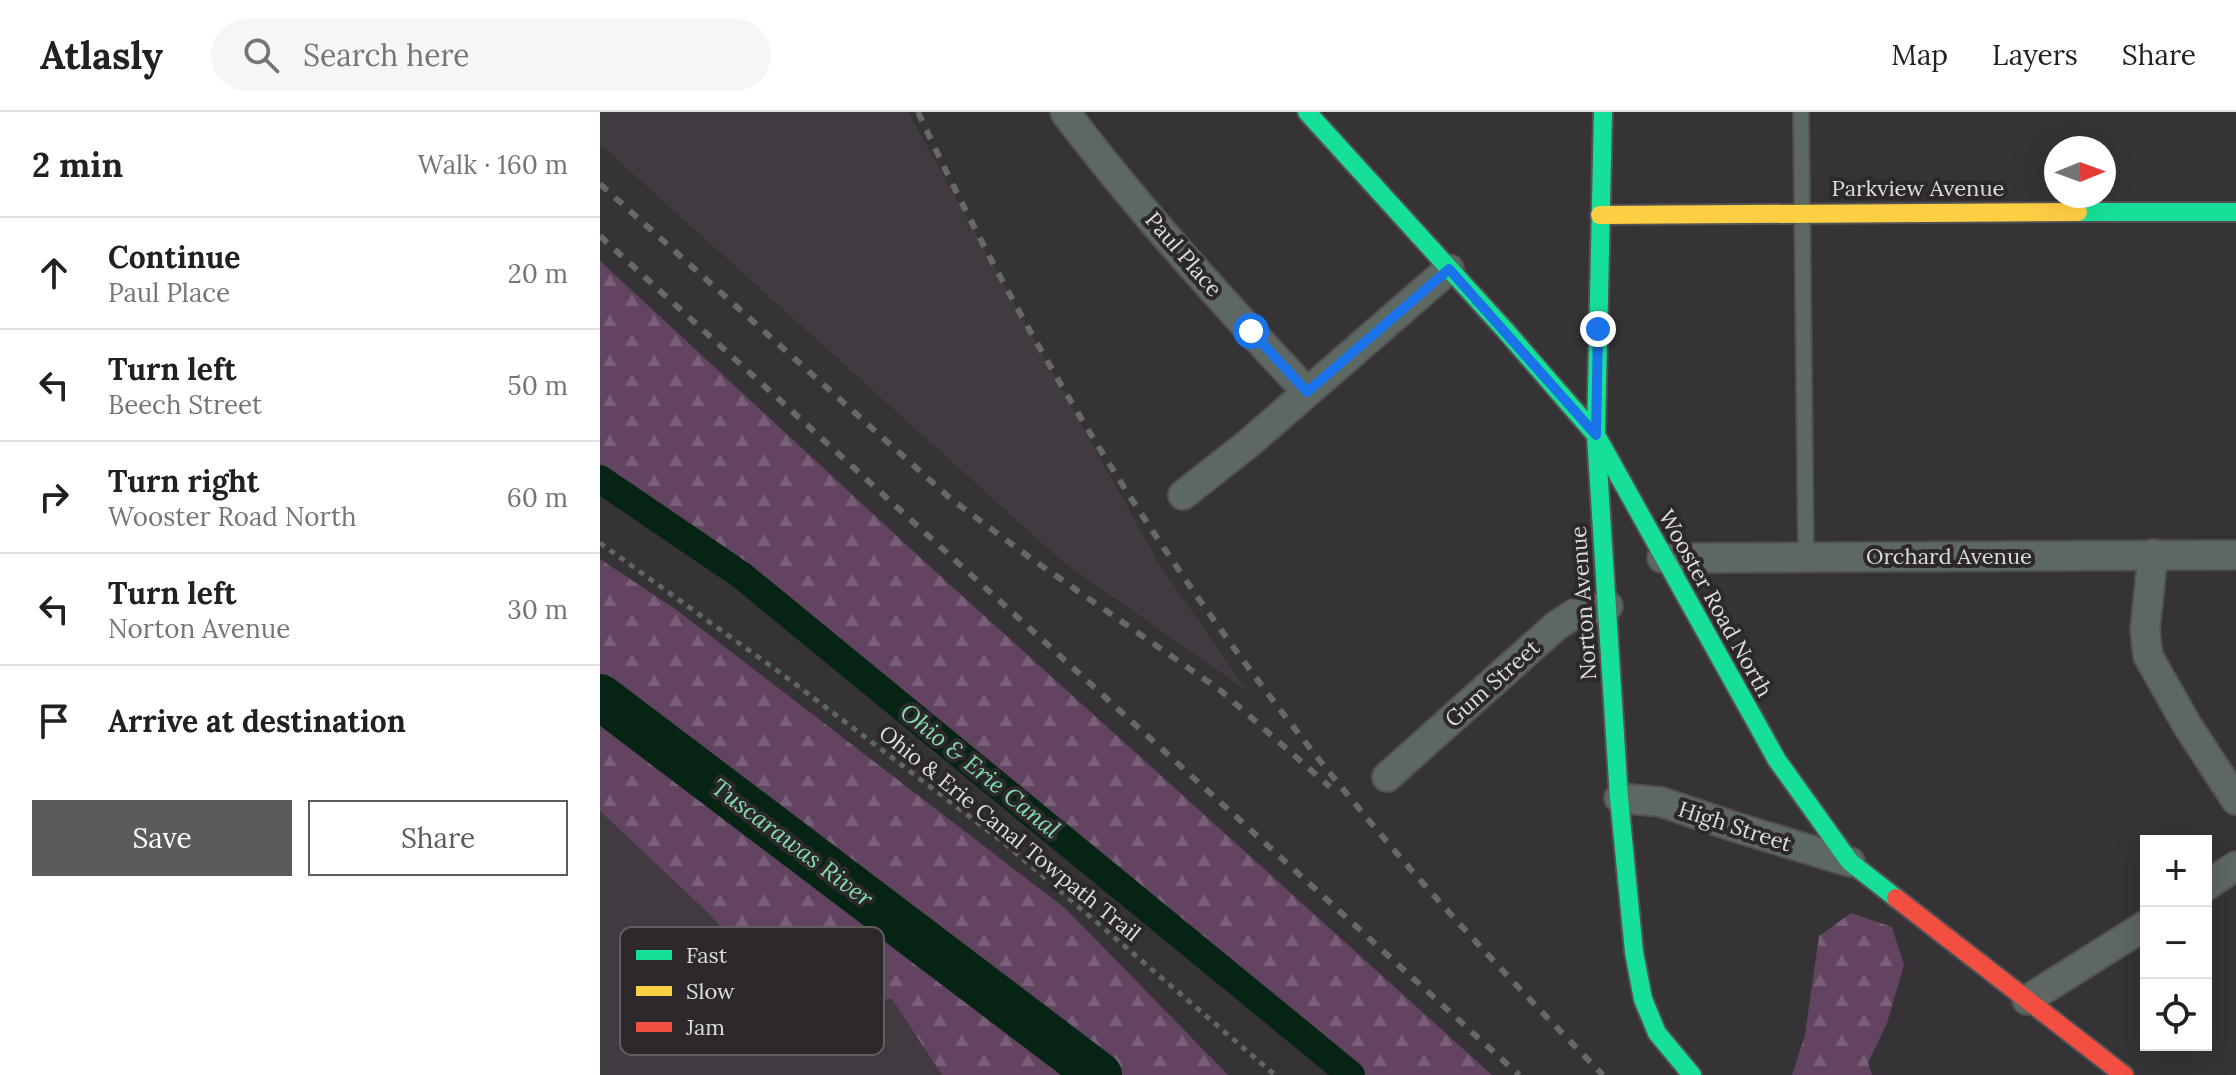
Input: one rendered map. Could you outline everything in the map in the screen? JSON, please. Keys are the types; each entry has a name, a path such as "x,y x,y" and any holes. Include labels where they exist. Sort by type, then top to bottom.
{"main road":[{"name":"Wooster Road North","path":"1307,112 1596,435 1777,760 1850,862 2124,1075"},
{"name":"Norton Avenue","path":"1603,112 1596,435 1619,798 1634,952 1643,999 1657,1033 1692,1075"},
{"name":"Parkview Avenue","path":"1600,215 2236,212"}],"street":[{"name":"Paul Place","path":"1065,112 1211,285 1307,392"},
{"path":"1183,495 1216,471 1449,269"},
{"path":"2153,554 2145,630 2148,656 2180,713 2236,800"},
{"name":"Orchard Avenue","path":"1662,558 2236,555"},
{"name":"Gum Street","path":"1387,777 1556,626 1574,614 1608,606"},
{"name":"High Street","path":"1619,798 1661,802 1850,862"},
{"path":"2212,882 2236,866"},
{"path":"2027,1000 2140,929"}],"lane":[{"path":"1801,112 1806,557"}],"path":[{"name":"Ohio & Erie Canal Towpath Trail","path":"600,543 786,677 1003,842 1275,1075"}],"shaded area":[{"path":"600,112 908,112 1158,562 1247,691 1063,562 600,144"},
{"path":"600,811 721,927 620,927 620,1055 884,1055 884,999 892,999 942,1075 600,1075"}],"green space":[{"path":"600,261 926,563 1492,1075 1352,1075 741,575 600,479"},
{"path":"600,559 678,611 1066,909 1228,1075 942,1075 892,999 884,999 884,927 721,927 600,811"},
{"path":"1851,913 1892,927 1904,965 1887,1023 1868,1063 1872,1075 1792,1075 1805,1035 1819,936"}],"waterway":[{"name":"Ohio & Erie Canal","path":"600,479 741,575 1351,1075"},
{"name":"Tuscarawas River","path":"600,697 1099,1075"}],"railway":[{"path":"918,112 962,203 1059,380 1166,552 1224,634 1284,715 1408,867 1603,1075"},
{"path":"600,184 951,499 1220,690 1330,787"},
{"path":"600,236 1519,1075"}],"traffic: fast":[{"path":"1307,112 1596,435 1777,760 1850,862 1896,898"},
{"path":"1603,112 1596,435 1619,798 1634,952 1643,999 1657,1033 1692,1075"},
{"path":"2078,212 2236,212"}],"traffic: slow":[{"path":"1600,215 2078,212"}],"traffic: jam":[{"path":"1896,898 2124,1075"}],"route":[{"path":"1251,331 1307,392 1449,269 1596,435 1598,329"}]}
